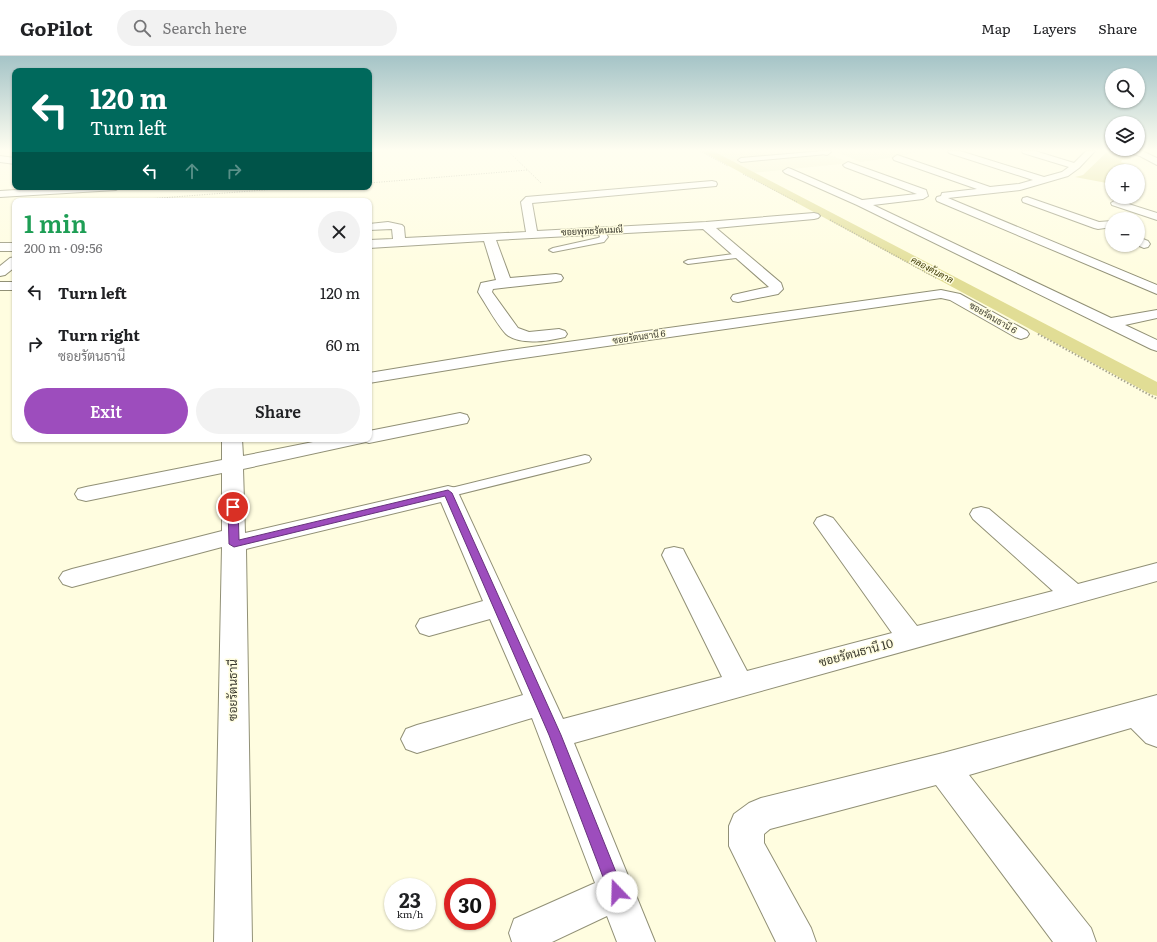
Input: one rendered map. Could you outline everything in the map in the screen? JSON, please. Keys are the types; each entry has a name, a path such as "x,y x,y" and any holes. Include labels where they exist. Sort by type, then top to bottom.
{"street":[{"path":"0,194 27,192"},
{"path":"532,234 526,202 530,199 611,192"},
{"path":"837,192 1157,346"},
{"path":"918,192 922,194"},
{"path":"861,203 928,192"},
{"path":"935,192 1157,290"},
{"path":"944,197 975,192"},
{"path":"1027,200 1105,228"},
{"path":"1119,204 1157,218"},
{"name":"ซอยพุทธรัตนมณี","path":"372,244 814,216"},
{"path":"1145,220 1157,218"},
{"path":"706,224 776,286 776,289 773,291 738,298"},
{"path":"1098,226 1105,225"},
{"path":"372,227 388,226 398,228 399,243"},
{"path":"489,237 504,282"},
{"path":"0,248 12,247"},
{"path":"0,272 12,263"},
{"path":"556,278 504,282 486,286 485,292 512,331 524,337 546,336 668,320"},
{"path":"0,286 12,286"},
{"name":"ซอยรัตนธานี 6","path":"372,378 503,356 908,298 957,303 965,302 1021,334"},
{"path":"1108,322 1157,314"},
{"path":"372,436 460,419"},
{"path":"86,494 232,451 326,442"},
{"name":"ซอยรัตนธานี","path":"232,451 234,540 233,942"},
{"path":"72,578 234,540 448,493 555,735 636,942"},
{"path":"981,514 1073,594"},
{"path":"825,523 911,638"},
{"path":"674,555 740,685"},
{"name":"ซอยรัตนธานี 10","path":"555,735 1157,572"},
{"path":"429,626 498,607"},
{"path":"417,740 540,703"},
{"path":"797,942 747,846 746,826 761,815 943,768 1150,718"},
{"path":"943,768 1077,942"},
{"path":"528,933 617,892"}],"lane":[{"path":"553,250 602,240 604,237 602,230"},
{"path":"688,262 741,255"},
{"path":"448,493 584,459"}],"path":[{"path":"158,198 232,192"},
{"path":"778,192 803,205"},
{"path":"828,219 940,280"},
{"path":"1038,334 1157,399"}],"waterway":[{"name":"คลองต้นตาล","path":"784,192 1157,390"}],"route":[{"path":"233,507 234,544 448,493 555,735 617,892"}]}
